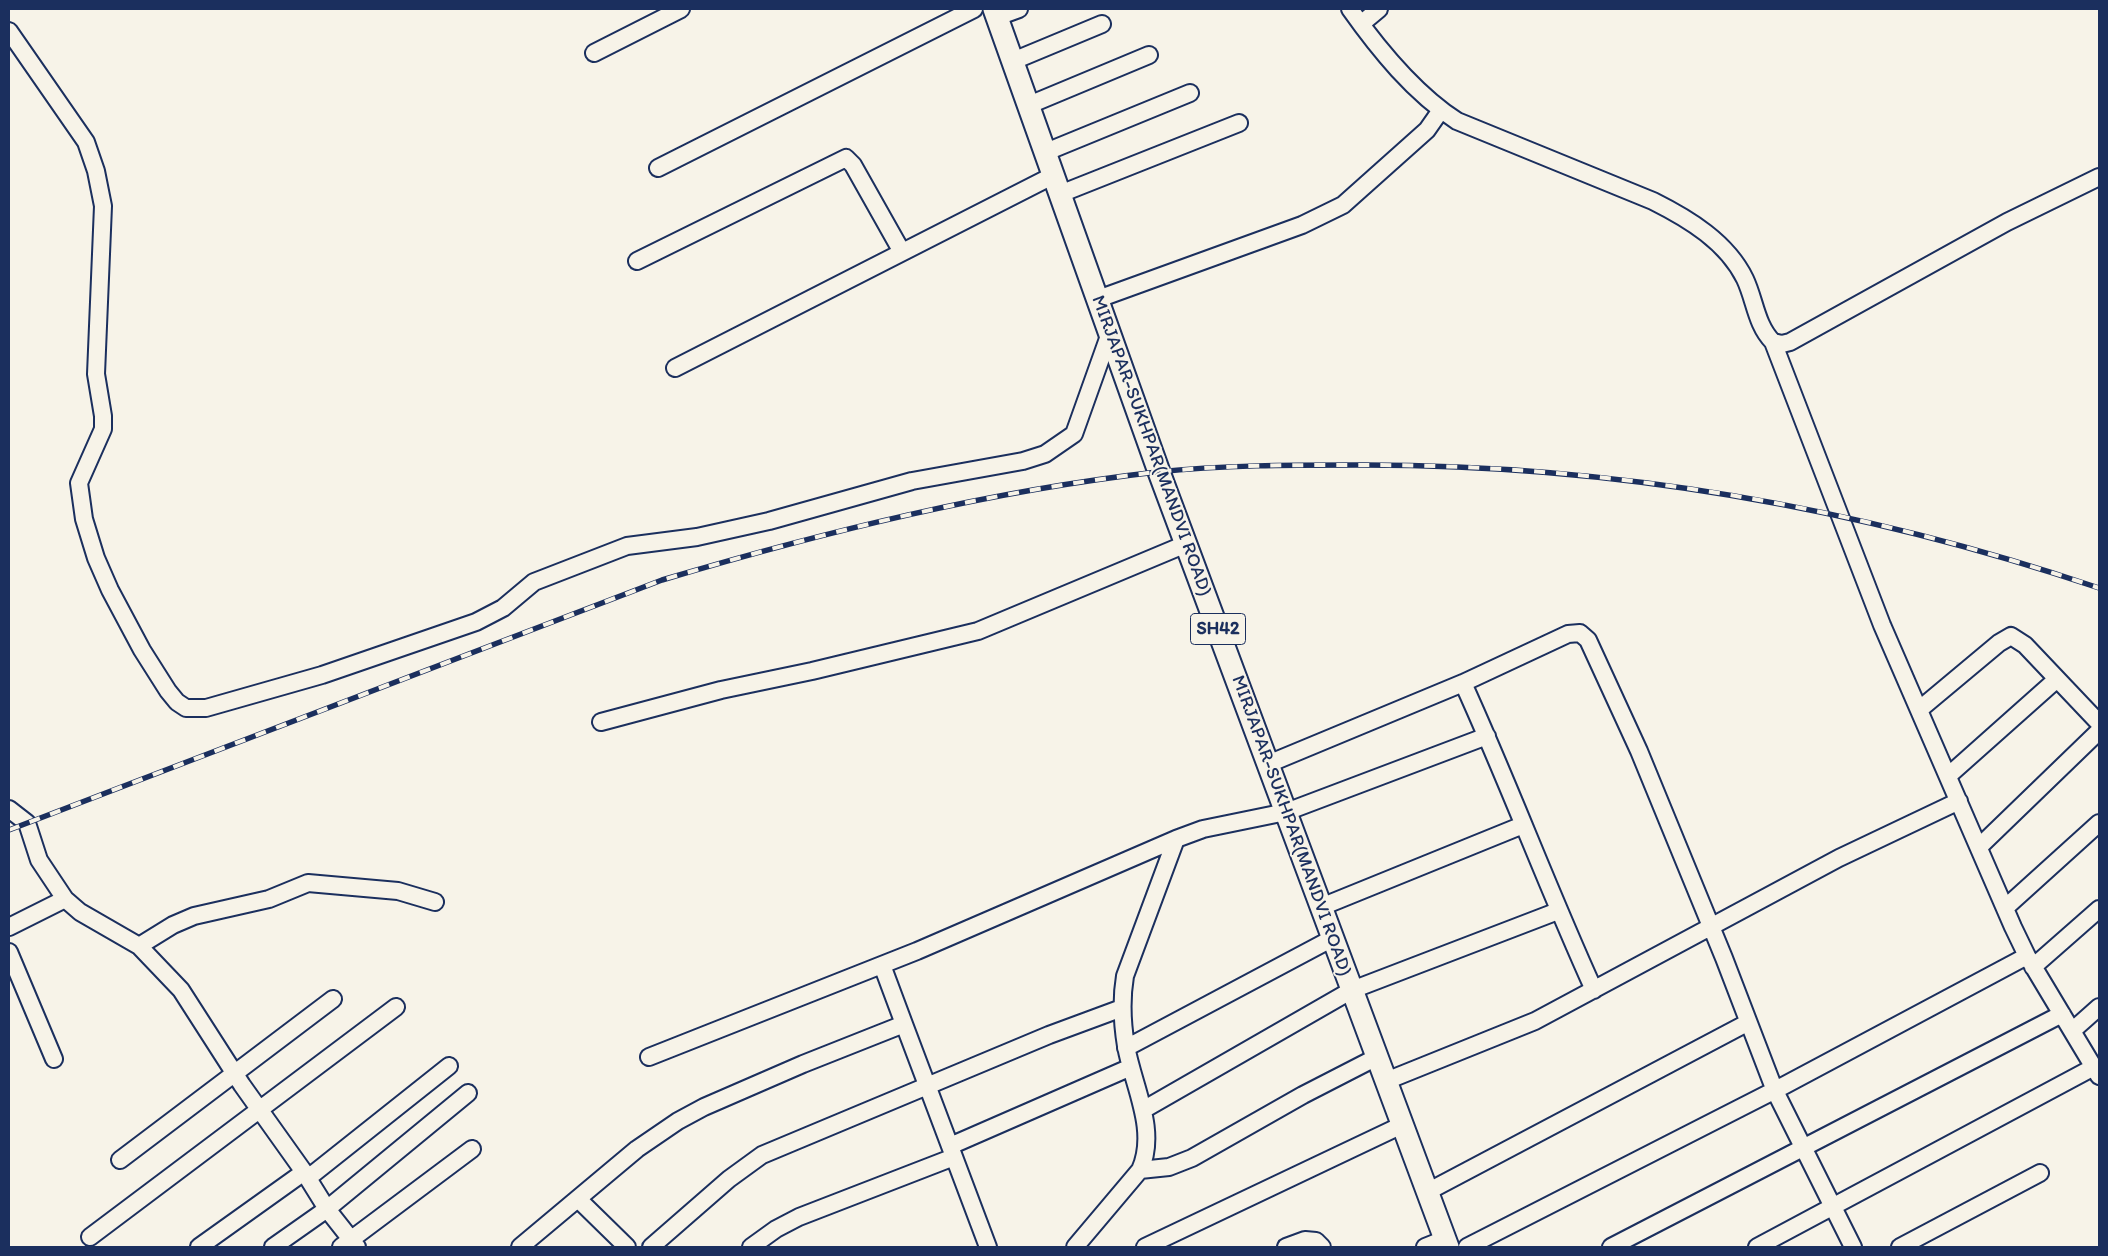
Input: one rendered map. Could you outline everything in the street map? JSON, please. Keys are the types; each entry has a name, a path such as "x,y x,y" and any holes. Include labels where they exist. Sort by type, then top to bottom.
{"main road":[{"name":"MIRJAPAR-SUKHPAR(MANDVI ROAD)","path":"996,13 1186,544 1446,1243"}],"street":[{"path":"594,53 682,9"},
{"path":"658,168 974,9"},
{"path":"996,13 1019,9"},
{"path":"1350,9 1377,46 1440,110 1457,121 1607,181 1677,213 1719,244 1735,262 1745,280 1762,328 1773,342 1882,625 2005,908 2030,961 2097,1072 1757,1247"},
{"path":"1361,24 1379,9"},
{"path":"1013,61 1102,24"},
{"path":"9,31 86,142 96,171 103,206 96,374 103,429 79,483 82,512 96,558 110,590 142,650 168,691 186,708 206,708 322,676 476,622 503,608 534,582 627,546 697,537 769,521 912,482 1023,462 1045,454 1074,434 1110,333"},
{"path":"1028,104 1149,55"},
{"path":"1046,152 1190,92"},
{"path":"1098,299 1302,225 1343,205 1427,130 1440,110"},
{"path":"675,368 902,252 1057,185 1239,123"},
{"path":"638,261 846,158 853,165 902,252"},
{"path":"1773,342 1782,344 1796,339 2007,222 2099,177"},
{"path":"601,722 721,690 812,671 978,631 1186,544"},
{"path":"1268,764 1463,683 1568,634 1580,634 1588,640 1639,751 1775,1091 1853,1247"},
{"path":"1920,709 1999,643 2011,636 2025,645 2099,723"},
{"path":"1948,776 2057,679"},
{"path":"1463,683 1487,736 1558,911 1594,990"},
{"path":"649,1057 882,965 1176,839 1203,829 1286,812 1487,736"},
{"path":"1979,846 2096,741"},
{"path":"1386,1081 1535,1021 1839,858 1959,801"},
{"path":"9,810 27,823 40,860 65,899 80,912 139,946 181,990 236,1075 306,1175 350,1245 472,1149"},
{"path":"2005,908 2099,823"},
{"path":"1321,907 1522,825"},
{"path":"1075,1247 1140,1170 1145,1159 1143,1110 1126,1048 1122,1008 1125,976 1176,839"},
{"path":"139,946 172,925 194,916 269,899 308,883 398,891 435,902"},
{"path":"9,927 65,899"},
{"path":"1467,1247 2030,961 2099,909"},
{"path":"1143,1110 1352,990 1558,911"},
{"path":"1126,1048 1333,938"},
{"path":"9,952 54,1059"},
{"path":"882,965 988,1247"},
{"path":"120,1160 236,1075 334,999"},
{"path":"90,1237 396,1007"},
{"path":"2072,1031 2099,1007"},
{"path":"651,1247 729,1179 762,1155 1049,1036 1122,1008"},
{"path":"1611,1247 2062,1014"},
{"path":"1427,1192 1747,1023"},
{"path":"520,1247 579,1200 637,1149 678,1121 794,1068 904,1024"},
{"path":"1140,1170 1170,1167 1192,1158 1303,1095 1377,1057"},
{"path":"199,1247 306,1175 449,1066"},
{"path":"751,1247 776,1229 799,1218 952,1151 1131,1067"},
{"path":"273,1247 327,1208 468,1092"},
{"path":"1150,1246 1402,1125"},
{"path":"1900,1247 2040,1173"},
{"path":"579,1200 627,1247"},
{"path":"1286,1247 1305,1240 1316,1241 1322,1247"},
{"path":"1425,1247 1446,1243"}],"railway":[{"path":"9,830 662,580 723,562 907,515 1032,490 1157,472 1281,465 1356,465 1546,472 1640,482 1732,495 1825,513 1916,534 2008,559 2099,588"}]}
